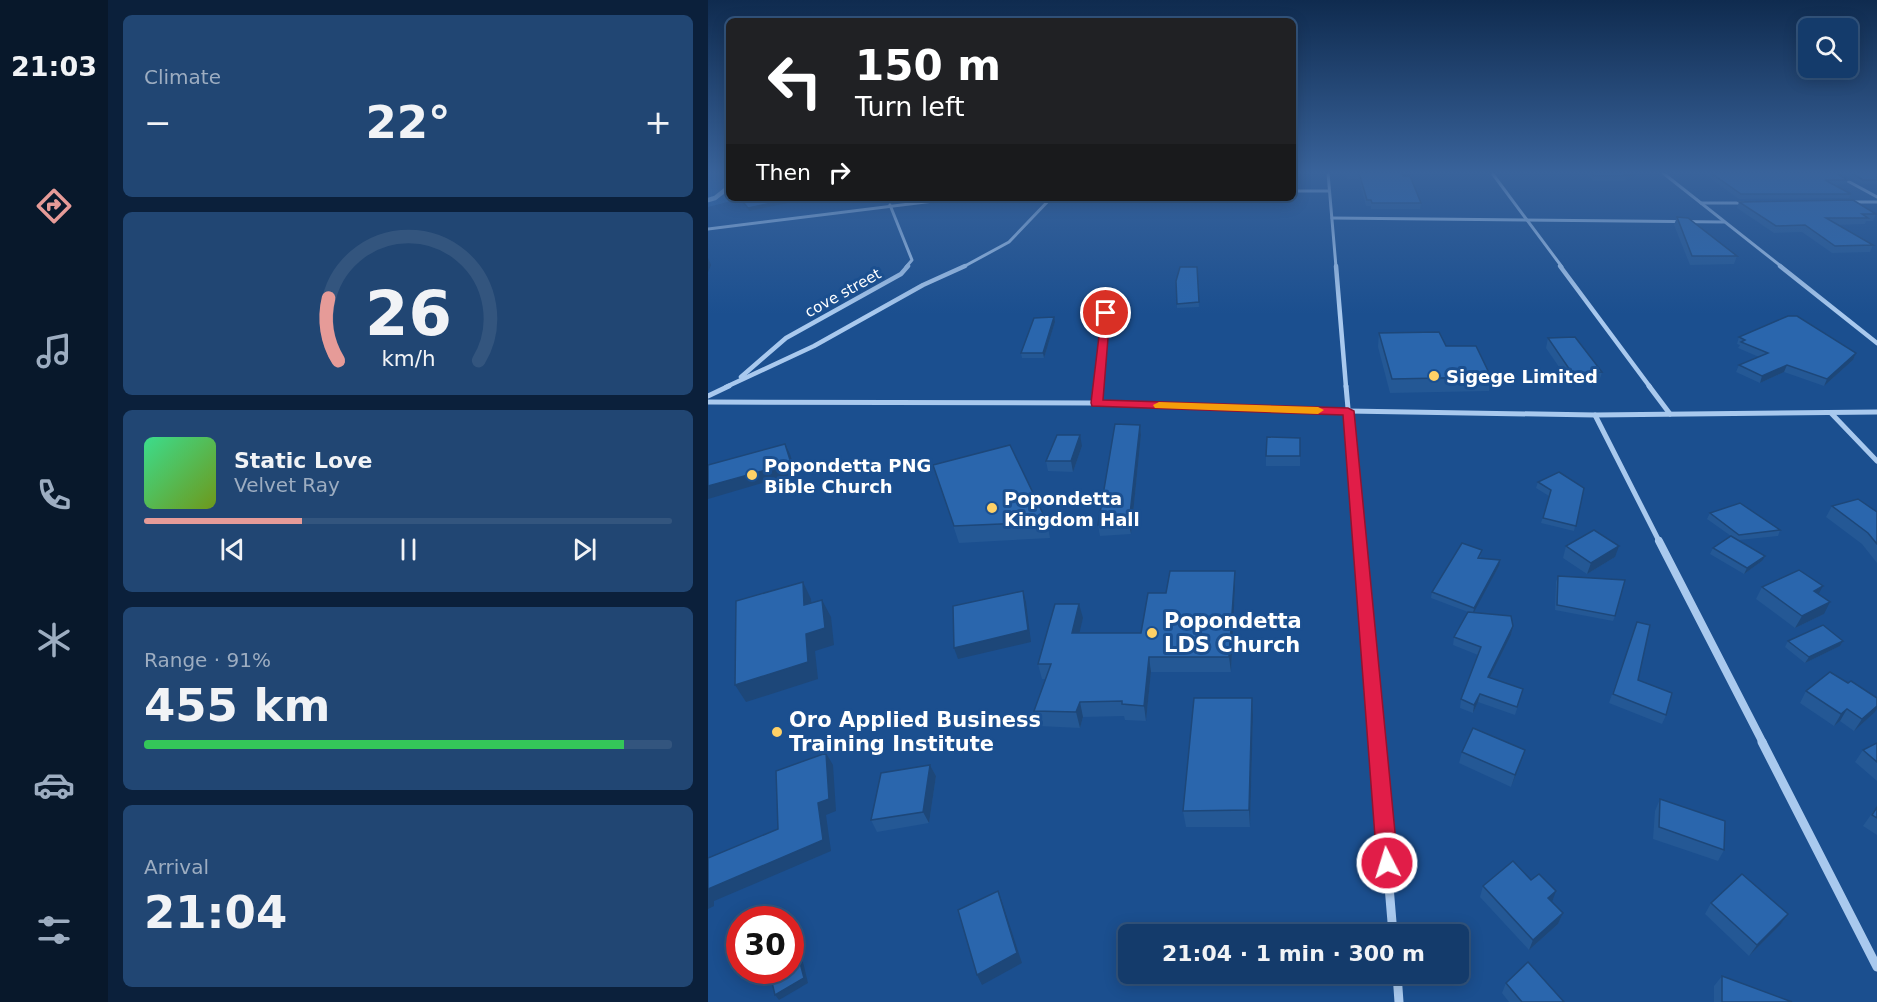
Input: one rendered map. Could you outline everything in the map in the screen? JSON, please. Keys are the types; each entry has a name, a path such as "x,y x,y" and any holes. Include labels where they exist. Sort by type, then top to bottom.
{"street":[{"path":"708,229 778,220"},
{"name":"cove street","path":"736,381 786,338 901,274 912,260 896,220"},
{"path":"708,396 814,346 922,285 961,268 1009,242 1031,220"},
{"path":"1332,220 1392,924"},
{"path":"1505,220 1724,222"},
{"path":"1529,220 1670,414"},
{"path":"1721,220 1877,343"},
{"path":"1096,403 1108,290"},
{"path":"708,402 1096,403 1348,411 1595,415 1877,412"},
{"path":"1831,413 1877,461"},
{"path":"1595,415 1877,967"},
{"path":"1398,984 1399,1002"}],"building":[{"path":"1678,220 1690,220 1737,256 1692,256"},
{"path":"1766,220 1829,220 1873,245 1835,246 1805,225 1776,226"},
{"path":"1180,267 1197,267 1199,302 1177,304 1176,281"},
{"path":"1788,316 1797,316 1856,353 1827,379 1787,365 1762,376 1739,365 1768,353 1741,342 1745,340 1739,337"},
{"path":"1054,317 1043,353 1021,353 1034,318"},
{"name":"Sigege Limited","path":"1439,332 1446,346 1476,346 1491,377 1392,379 1379,333"},
{"path":"1575,337 1602,372 1572,373 1548,338"},
{"path":"1115,424 1140,425 1129,523 1098,525"},
{"path":"1057,435 1080,435 1071,461 1046,461"},
{"path":"1267,437 1300,438 1300,456 1266,456"},
{"path":"785,444 791,463 708,486 708,465"},
{"name":"Popondetta Kingdom Hall","path":"1010,445 1047,522 954,526 933,465"},
{"path":"1559,472 1584,488 1576,526 1543,518 1551,490 1538,482"},
{"path":"1858,499 1877,512 1877,544 1868,533 1832,506"},
{"path":"1740,503 1780,530 1739,535 1710,513"},
{"path":"1594,530 1619,546 1591,563 1566,546"},
{"path":"1731,536 1765,556 1747,568 1713,548"},
{"path":"1462,543 1482,550 1478,558 1500,560 1474,608 1432,592"},
{"path":"1799,570 1823,586 1814,591 1830,602 1802,616 1762,587"},
{"path":"1170,571 1235,571 1229,657 1149,657 1144,706 1122,704 1122,701 1080,702 1076,712 1034,711 1051,664 1038,664 1055,604 1079,604 1072,633 1141,633 1148,593 1166,593"},
{"path":"1558,576 1625,580 1615,616 1557,605"},
{"path":"803,582 804,605 822,600 825,628 806,634 808,662 735,685 736,601"},
{"path":"1023,591 1028,630 954,648 953,606"},
{"path":"1468,612 1511,616 1513,626 1488,677 1523,689 1517,707 1480,694 1474,705 1461,699 1481,647 1454,637"},
{"path":"1637,622 1650,625 1638,680 1672,693 1666,715 1613,694"},
{"path":"1823,625 1843,641 1809,657 1788,641"},
{"path":"1830,672 1848,683 1851,681 1877,698 1877,706 1862,719 1847,709 1841,714 1806,691"},
{"path":"1194,698 1252,698 1249,810 1183,811"},
{"path":"1473,728 1525,750 1515,775 1462,752"},
{"path":"1877,743 1877,762 1863,750"},
{"path":"826,753 829,799 818,803 823,840 708,889 708,858 778,829 776,771"},
{"path":"930,765 923,812 871,820 881,773"},
{"path":"1660,799 1725,821 1724,850 1659,827"},
{"path":"1877,807 1877,818 1872,815"},
{"path":"1513,861 1531,880 1539,874 1556,891 1548,898 1563,913 1533,940 1483,886"},
{"path":"1742,874 1788,914 1757,945 1711,903"},
{"path":"998,891 1017,953 977,975 958,910"},
{"path":"1528,962 1564,1002 1522,1002 1506,983"},
{"path":"1722,976 1792,1002 1722,1002"},
{"path":"772,984 794,984 775,995"}],"slow traffic":[{"path":"1159,405 1318,410"}],"place":[{"name":"Sigege Limited","path":"1434,376"},
{"name":"Popondetta PNG Bible Church","path":"752,475"},
{"name":"Popondetta Kingdom Hall","path":"992,508"},
{"name":"Popondetta LDS Church","path":"1152,633"},
{"name":"Oro Applied Business Training Institute","path":"777,732"}],"route":[{"path":"1106,313 1096,403 1348,411 1387,863"}]}
